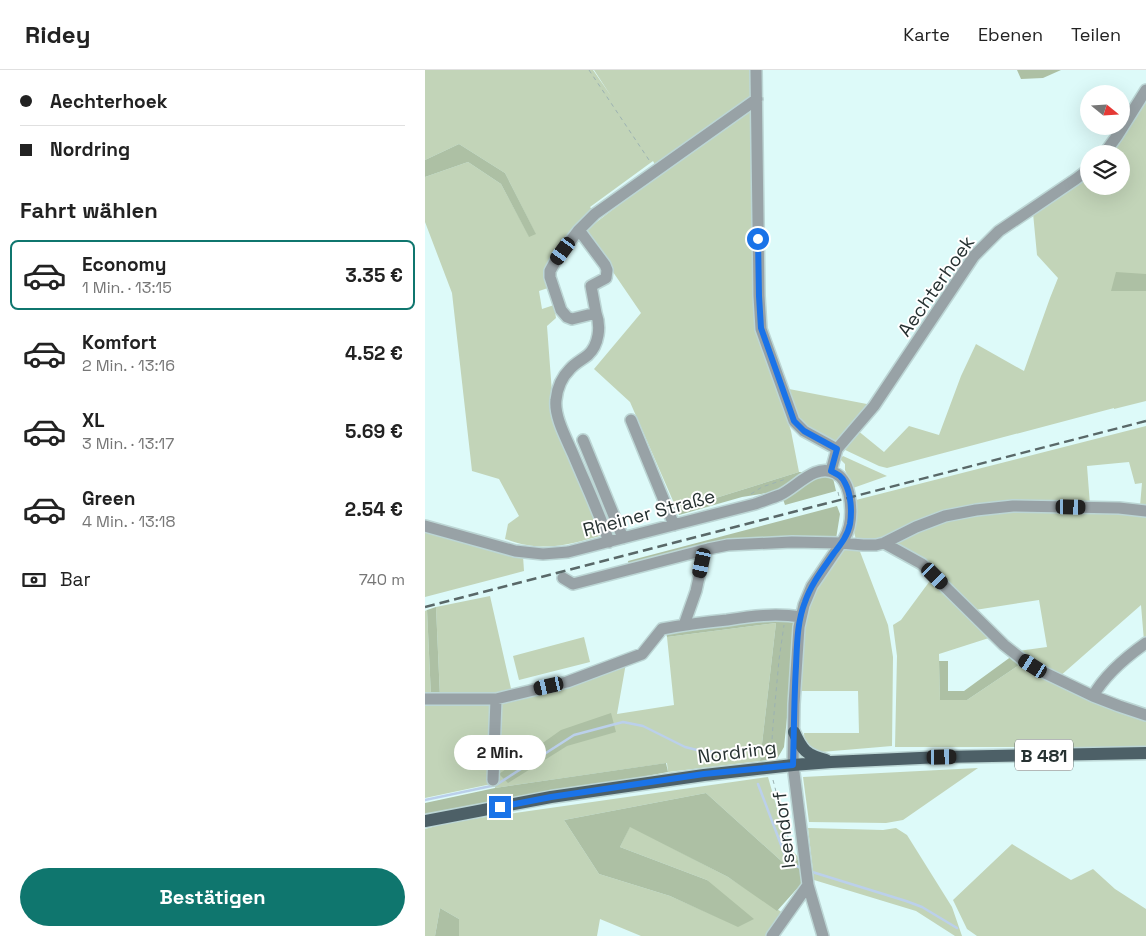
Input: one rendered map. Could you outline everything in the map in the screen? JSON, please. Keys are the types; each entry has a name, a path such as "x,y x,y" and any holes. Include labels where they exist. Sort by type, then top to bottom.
{"main road":[{"path":"794,732 799,745 805,752 831,762"},
{"name":"Nordring","path":"425,821 551,797 704,774 793,765 933,758 1146,753"}],"street":[{"path":"756,70 761,328 794,421 804,431 837,449"},
{"path":"1110,145 1146,90"},
{"path":"596,313 572,319 567,317 561,310 550,277 551,268 579,230 595,214 757,99"},
{"name":"Aechterhoek","path":"831,471 837,449 874,406 974,256 999,232 1080,176"},
{"path":"579,230 605,265 607,270 606,278 591,286 599,329 596,344 589,355 572,366 565,375 558,389 556,405 558,418 609,542"},
{"path":"631,420 673,525"},
{"path":"583,440 623,538"},
{"name":"Rheiner Straße","path":"425,526 515,551 543,554 567,552 755,504 780,495 821,470 831,471"},
{"name":"Isendorf","path":"823,936 807,881 793,765 797,644 801,617 812,586 848,532 851,517 845,482 839,475 831,471"},
{"path":"563,578 573,584 728,545 792,542 876,546 945,516 976,510 1013,506 1055,506 1119,508 1146,511"},
{"path":"885,543 922,564 1004,645 1023,660 1043,672 1093,696 1146,715"},
{"path":"685,625 697,590 705,550"},
{"path":"425,699 496,699 567,682 643,654 661,629 769,614 786,614 801,617"},
{"path":"1093,696 1098,687 1111,673 1146,643"},
{"path":"493,780 496,699"},
{"name":"Isendorf","path":"773,936 807,881"}],"path":[{"path":"589,70 656,171"},
{"path":"771,755 779,660 786,614"},
{"path":"773,780 788,837 795,850 805,858"}],"green space":[{"path":"425,70 593,70 611,96 594,70 753,70 753,296 756,319 791,431 799,472 677,510 630,402 594,369 641,313 585,231 660,173 653,161 590,207 594,212 546,273 551,287 539,291 542,309 554,305 556,318 547,326 553,406 604,535 547,547 524,545 505,539 508,524 519,516 499,479 472,471 452,293 425,222 425,177 468,162 501,184 529,236 535,233 505,173 459,144 425,160"},
{"path":"1017,70 1061,70 1043,78 1021,79"},
{"path":"1146,97 1146,401 887,468 841,448 857,430 884,452 909,426 939,435 961,376 976,344 1024,371 1058,278 1037,255 1033,213 1080,179 1080,195 1130,195 1130,145 1114,145 1121,135 1130,135 1130,121"},
{"path":"459,144 505,173 536,234 529,237 501,184 468,162 425,177 425,160"},
{"path":"1116,272 1146,274 1146,291 1111,291"},
{"path":"789,389 872,405 836,445 807,428 796,419"},
{"path":"1146,426 1146,507 1140,506 1142,483 1135,484 1129,462 1087,466 1090,505 975,507 882,540 856,540 854,532 857,518 856,500"},
{"path":"843,456 887,476 853,488 845,470 845,464 840,459"},
{"path":"799,472 805,472 817,477 833,478 836,491 785,505 780,491 742,497 679,515 677,510"},
{"path":"837,506 840,514 836,539 789,540 629,567 628,561"},
{"path":"1013,509 1146,513 1146,639 1144,641 1141,605 1059,677 1018,651 1047,647 1039,600 975,610 891,544 945,518"},
{"path":"425,531 523,556 524,571 425,597"},
{"path":"845,548 859,549 888,625 893,657 892,746 821,752 809,746 805,741 804,733 859,733 858,691 800,691 802,643 809,607 820,583"},
{"path":"932,578 992,637 939,654 940,700 967,700 1022,663 1146,720 1146,747 895,747 897,656 893,625 901,620"},
{"path":"490,596 512,693 440,697 436,607"},
{"path":"436,607 440,697 431,697 427,610"},
{"path":"427,610 431,697 425,697 425,611"},
{"path":"768,618 797,620 784,747 777,759 760,761 776,623 667,637 666,632"},
{"path":"776,623 760,761 668,772 667,763 495,788 498,701 626,663 617,714 674,705 667,637"},
{"path":"584,637 590,662 519,680 513,656"},
{"path":"1012,656 1022,663 967,700 940,700 939,661 948,661 948,691 964,691"},
{"path":"425,701 494,701 491,784 425,798"},
{"path":"611,713 616,732 567,746 508,783 499,774 561,730"},
{"path":"666,763 668,772 425,818 425,803 495,788"},
{"path":"978,768 903,820 886,823 809,822 803,777"},
{"path":"768,777 784,833 791,849 799,858 789,868 706,793 564,820 599,874 670,896 738,926 707,880 620,847 630,826 728,877 783,913 769,936 641,936 600,919 597,936 459,936 459,919 440,908 435,936 425,936 425,829 451,822"},
{"path":"706,793 789,868 799,858 802,883 777,911 728,877 630,827 620,847 707,880 754,919 738,927 670,896 599,874 564,820"},
{"path":"808,828 883,830 896,828 907,835 952,907 962,936 955,936 916,911 814,880"},
{"path":"1012,844 1071,880 1093,869 1115,889 1146,909 1146,936 977,936 967,929 953,900"},
{"path":"440,908 459,919 459,936 435,936"}],"waterway":[{"path":"425,800 496,785 574,735 623,722 643,726 685,747 705,752 736,752 742,757"},
{"path":"758,784 786,858 790,863 801,868"},
{"path":"809,871 922,907 957,928"}],"railway":[{"path":"425,607 1146,421"}],"route":[{"path":"500,807 551,797 704,774 793,765 797,644 801,617 807,595 848,532 851,509 845,482 839,475 831,471 837,449 804,431 794,421 761,328 758,239"}]}
